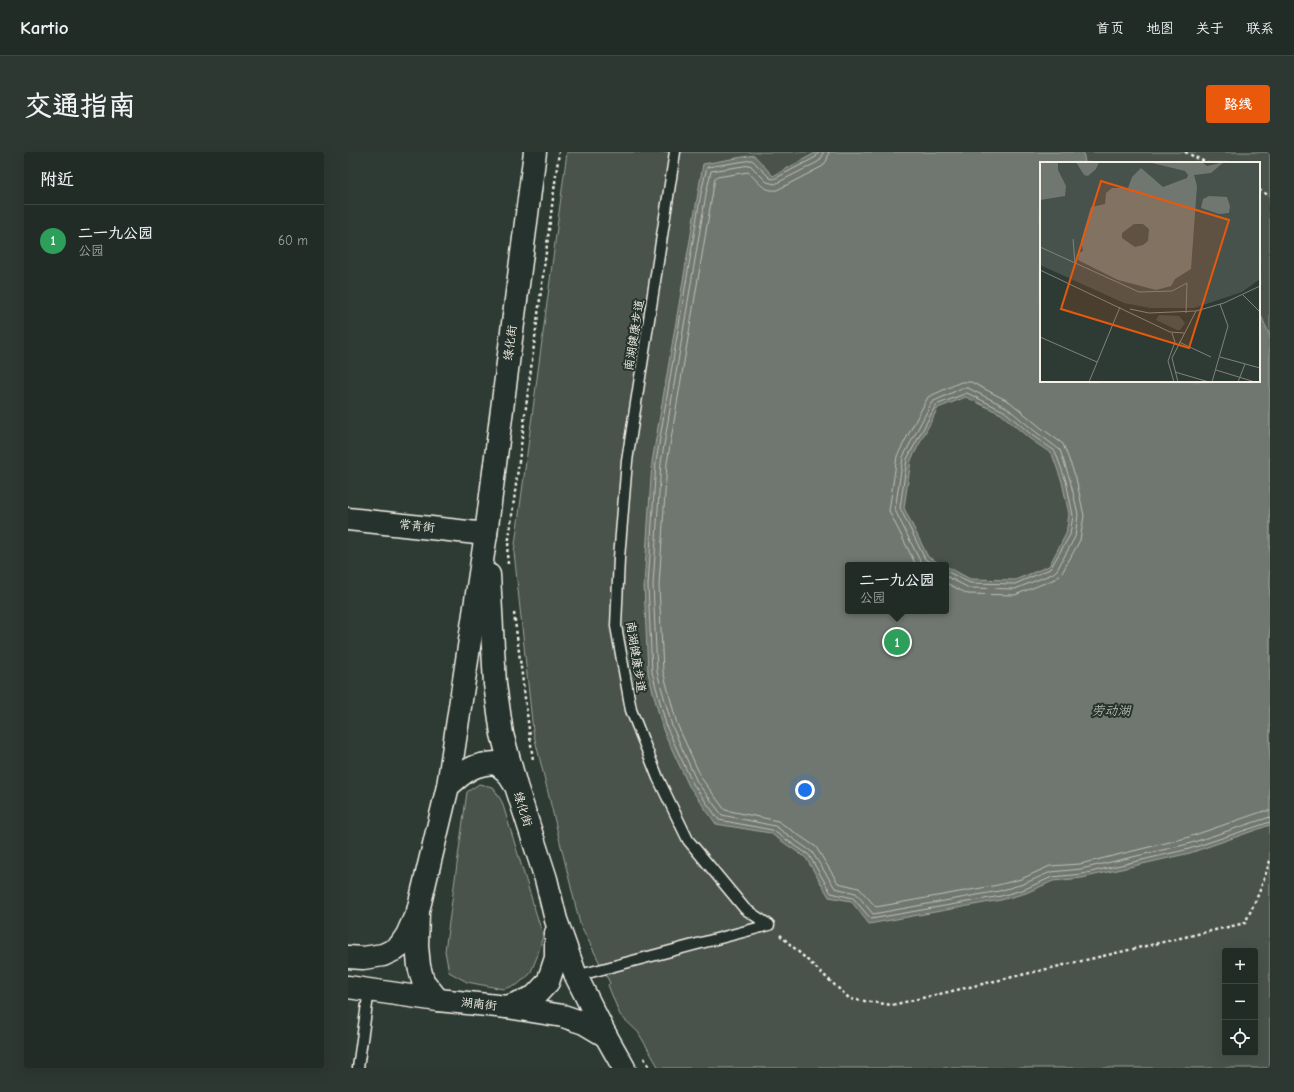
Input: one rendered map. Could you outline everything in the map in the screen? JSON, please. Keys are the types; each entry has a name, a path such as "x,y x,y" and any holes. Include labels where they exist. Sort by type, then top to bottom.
{"main road":[{"name":"绿化街","path":"438,1000 423,981 419,966 417,946 418,911 448,786 486,534 535,152"},
{"name":"常青街","path":"348,519 486,534"},
{"name":"绿化街","path":"486,534 495,684 502,734 516,786 546,879 556,920 576,976 624,1068"},
{"path":"448,786 468,769 485,764 496,763 507,772 516,786"},
{"path":"348,957 363,958 383,955 398,948 407,935 418,911"},
{"path":"507,1007 534,997 548,982 556,958 556,920"},
{"name":"湖南街","path":"358,988 438,1000 507,1007 562,1016 584,1023 606,1036"}],"lane":[{"name":"南湖健康步道","path":"676,152 627,461 619,558 616,626 632,710 658,778 688,840 745,909 769,925"},
{"path":"576,976 769,925"},
{"path":"358,988 358,1068"}],"path":[{"path":"509,570 507,554 559,152"},
{"path":"1185,152 1205,162"},
{"path":"1260,191 1270,196"},
{"path":"514,609 533,764"},
{"path":"769,925 850,999 892,1005 1245,922 1259,893 1270,861"},
{"path":"643,1056 650,1068"}],"shaded area":[{"path":"567,152 1270,152 1270,1068 659,1068 638,1032 620,1015 608,985 610,983 580,924 533,731 514,552"},
{"path":"479,784 493,787 502,802 543,936 530,974 517,985 503,989 467,982 449,972 445,951 467,792"}],"water":[{"name":"劳动湖","path":"817,152 1083,152 1085,162 1040,162 1040,382 1260,382 1260,313 1270,336 1270,825 1190,853 1082,878 1053,881 1026,893 1001,900 869,924 851,901 829,897 806,858 770,833 716,824 689,786 663,730 648,673 644,585 652,462 703,164 754,155 773,176","holes":["966,397 1001,414 1030,439 1052,454 1062,482 1069,514 1066,534 1049,566 1015,580 970,579 949,568 949,614 845,614 845,562 937,562 928,557 904,508 911,460 938,408"]}],"place":[{"name":"二一九公园","path":"897,642"}]}
